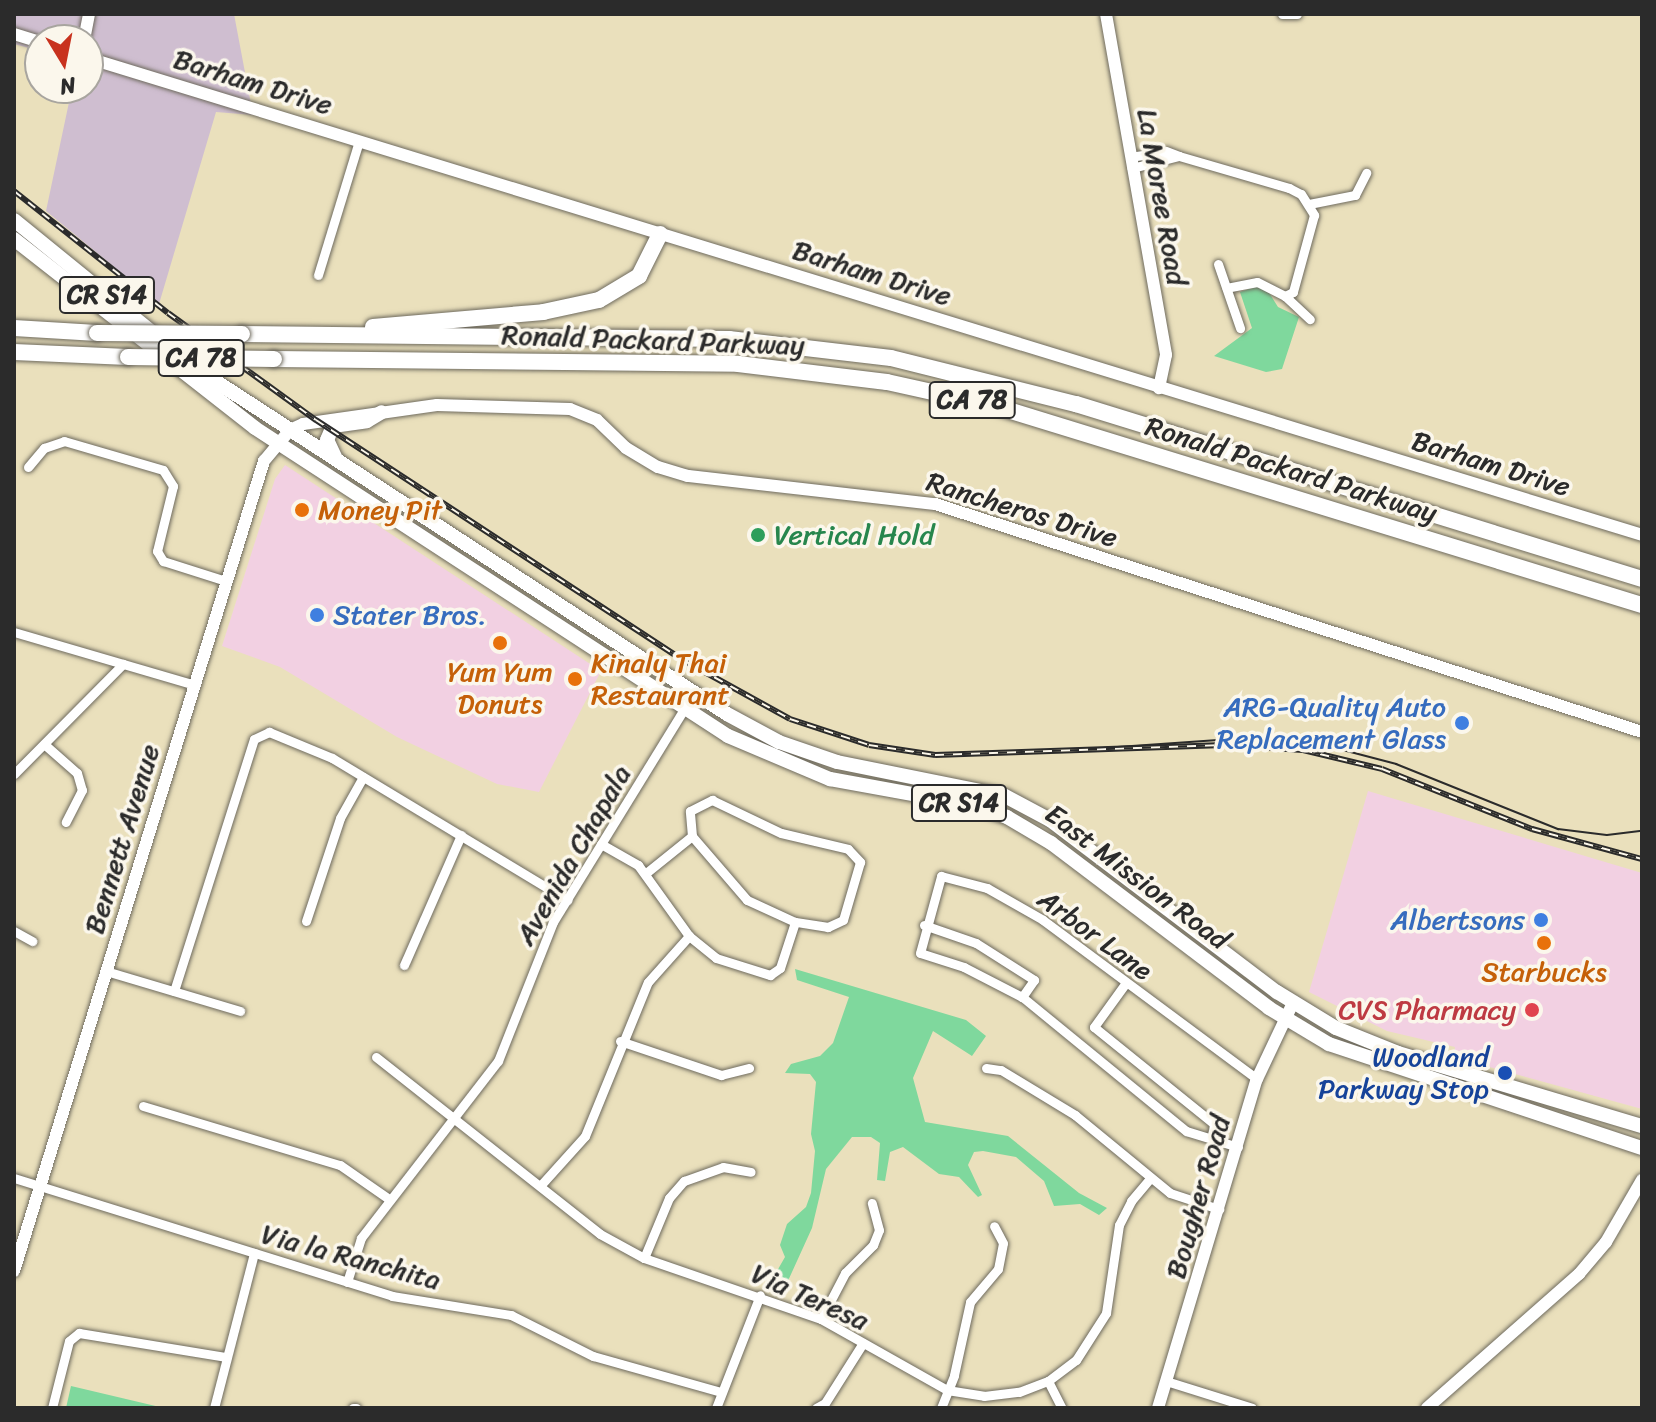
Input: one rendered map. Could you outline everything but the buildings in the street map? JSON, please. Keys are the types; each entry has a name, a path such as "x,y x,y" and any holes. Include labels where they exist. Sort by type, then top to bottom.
{"highway":[{"path":"280,336 576,307 629,285 647,265 660,234"},
{"name":"Ronald Packard Parkway","path":"14,328 97,333 280,336 729,339 891,358 1048,396 1642,579"},
{"name":"Ronald Packard Parkway","path":"14,352 128,357 738,364 887,382 995,406 1642,605"}],"main road":[{"name":"East Mission Road","path":"14,220 200,371 694,693 807,753 868,771 977,788 1028,807 1293,1003 1370,1043 1642,1126"},
{"name":"East Mission Road","path":"14,239 279,443 685,709 755,750 830,779 968,804 1025,826 1286,1019 1329,1044 1401,1072 1642,1148"},
{"path":"337,460 327,440 333,426 367,421 382,412"},
{"path":"469,568 476,563 508,571"},
{"path":"1401,1072 1426,1073 1533,1100 1538,1094"}],"street":[{"name":"La Moree Road","path":"1106,14 1166,355 1159,388"},
{"path":"1282,14 1297,14"},
{"name":"Barham Drive","path":"104,63 1642,535"},
{"path":"318,275 359,141"},
{"path":"1131,163 1179,156 1289,188 1309,204 1314,229 1298,286 1285,296"},
{"path":"1309,204 1355,195 1366,173"},
{"path":"1218,264 1240,328"},
{"path":"1227,288 1257,282 1285,296 1310,319"},
{"name":"Rancheros Drive","path":"290,430 316,420 437,405 570,409 597,420 626,448 658,467 688,476 935,504 1642,732"},
{"name":"Bennett Avenue","path":"14,1271 264,461 290,430"},
{"path":"28,467 44,448 64,441 163,470 173,486 157,551 163,561 226,581"},
{"path":"14,632 195,685"},
{"path":"14,774 123,664"},
{"name":"Avenida Chapala","path":"347,1282 361,1238 389,1199 457,1118 498,1061 539,954 567,900 694,693"},
{"path":"174,991 252,745 269,732 363,777 567,900"},
{"path":"44,744 77,773 79,799 66,822"},
{"path":"306,921 340,818 363,777"},
{"path":"712,800 781,833 841,848 860,862 845,917 828,927 795,922 747,900 692,836 690,811 712,800"},
{"path":"404,965 461,835"},
{"path":"646,873 692,836"},
{"path":"601,844 646,873 689,936 716,958 770,975 780,968 795,922"},
{"name":"Arbor Lane","path":"924,925 944,874 987,888 1043,920 1125,984 1257,1079"},
{"path":"1022,997 1034,980 976,943 924,925 920,953 964,967 1022,997 1186,1131 1238,1147"},
{"path":"14,931 32,941"},
{"path":"540,1186 585,1136 620,1041 648,982 689,936"},
{"path":"106,971 240,1011"},
{"path":"1125,984 1094,1027 1214,1124 1212,1139"},
{"name":"Bougher Road","path":"1158,1408 1257,1079 1293,1003"},
{"path":"620,1041 721,1075 749,1068"},
{"name":"Via Teresa","path":"376,1057 600,1234 644,1258 760,1295 821,1319 947,1390 984,1396 1019,1392 1048,1381 1088,1346 1106,1313 1119,1225 1131,1201 1150,1178"},
{"path":"986,1068 1001,1070 1075,1115 1170,1193 1219,1209"},
{"path":"143,1106 340,1165 389,1199"},
{"path":"644,1258 669,1198 684,1181 723,1167 751,1172"},
{"name":"Via la Ranchita","path":"14,1178 419,1302 511,1315 593,1356 721,1392"},
{"path":"1427,1408 1451,1392 1579,1274 1606,1242 1642,1180"},
{"path":"821,1319 845,1273 873,1245 879,1230 872,1203"},
{"path":"941,1408 970,1302 998,1269 1003,1243 994,1226"},
{"path":"214,1408 254,1253"},
{"path":"716,1408 760,1295"},
{"path":"52,1408 69,1341 79,1333 225,1357"},
{"path":"816,1408 825,1403 863,1343"},
{"path":"1048,1381 1062,1408"},
{"path":"1166,1381 1252,1408"},
{"path":"1445,1408 1451,1392"}],"shaded area":[{"path":"14,14 234,14 253,115 216,112 159,304 46,211 69,104 104,104 104,24 24,24 24,47 14,44"},
{"path":"285,465 601,671 539,792 497,784 397,737 280,667 222,646 275,479"},
{"path":"1368,791 1642,873 1642,1109 1453,1057 1455,1047 1387,1031 1309,992"}],"green space":[{"path":"1258,286 1266,288 1278,307 1299,317 1282,369 1266,372 1214,356 1252,328 1240,292"},
{"path":"795,969 966,1020 986,1036 972,1056 933,1031 913,1078 925,1122 1008,1136 1079,1193 1107,1208 1099,1215 1080,1204 1054,1206 1044,1181 1016,1157 983,1151 974,1152 968,1165 982,1195 978,1197 959,1177 939,1174 903,1147 890,1152 885,1181 877,1180 880,1143 871,1137 852,1137 826,1169 812,1228 787,1283 773,1278 785,1257 780,1245 787,1224 806,1207 811,1193 815,1151 811,1134 816,1082 810,1074 785,1073 791,1064 820,1056 833,1043 849,997 797,980"},
{"path":"71,1386 164,1408 66,1408"}],"tram line":[{"path":"1089,749 1247,738 1320,744 1396,764 1558,829 1607,835 1642,831"}],"railway":[{"path":"14,191 168,313 316,420 683,660 790,719 869,745 935,755 1224,745 1303,750 1382,769 1532,829 1642,859"}],"place":[{"name":"Money Pit","path":"302,510"},
{"name":"Vertical Hold","path":"758,535"},
{"name":"Stater Bros.","path":"317,615"},
{"name":"Yum Yum Donuts","path":"500,643"},
{"name":"Kinaly Thai Restaurant","path":"575,679"},
{"name":"ARG-Quality Auto Replacement Glass","path":"1462,723"},
{"name":"Albertsons","path":"1541,920"},
{"name":"Starbucks","path":"1544,943"},
{"name":"CVS Pharmacy","path":"1532,1010"},
{"name":"Woodland Parkway Stop","path":"1505,1073"}]}
